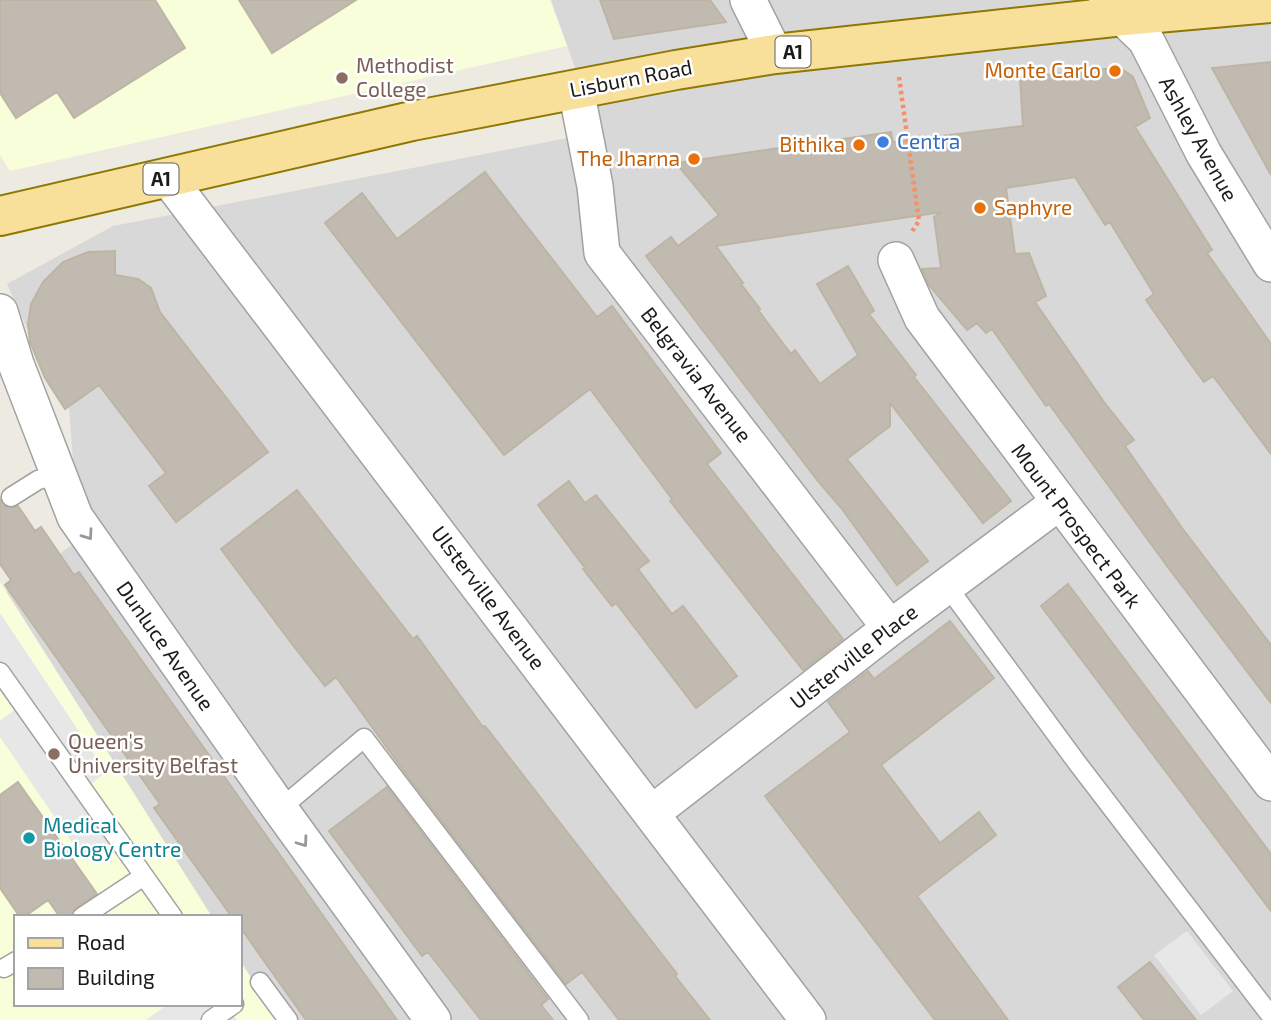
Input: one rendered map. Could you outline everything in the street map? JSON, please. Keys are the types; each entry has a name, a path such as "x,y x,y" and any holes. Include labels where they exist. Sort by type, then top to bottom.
{"main road":[{"name":"Lisburn Road","path":"0,216 412,121 676,70 1114,8 1271,4"}],"street":[{"path":"748,0 775,54"},
{"name":"Ashley Avenue","path":"1114,8 1146,40 1204,154 1271,264"},
{"name":"Belgravia Avenue","path":"576,90 595,186 602,253 890,628"},
{"name":"Ulsterville Avenue","path":"167,177 808,1020"},
{"name":"Mount Prospect Park","path":"896,260 922,318 1058,503 1271,783"},
{"name":"Dunluce Avenue","path":"0,312 16,364 75,517 279,809 433,1020"},
{"name":"Ulsterville Place","path":"652,813 890,628 1058,503"}],"lane":[{"path":"11,497 38,480 58,475"},
{"path":"947,586 1077,764 1271,1016"},
{"path":"0,672 172,915"},
{"path":"279,809 364,738 579,1020"},
{"path":"85,915 144,876"},
{"path":"260,982 288,1020"},
{"path":"211,1020 231,1006"}],"path":[{"path":"895,41 919,221 896,260"}],"shaded area":[{"path":"0,0 550,0 567,46 10,171 0,155"},
{"path":"551,0 1271,0 1271,1020 280,1020 242,964 242,915 211,915 6,591 79,540 69,407 50,380 7,284 113,226 598,132"},
{"name":"Queen's University Belfast","path":"0,582 211,915 14,915 14,1006 242,1006 242,964 280,1020 0,1020"},
{"path":"0,613 106,772 90,785 124,832 84,860 0,737 0,721 18,707 0,681"},
{"path":"1187,931 1233,991 1201,1015 1154,955"},
{"path":"165,1006 227,1006 237,1020 146,1020"}],"building":[{"path":"0,0 155,0 185,48 74,118 57,92 16,118 0,93"},
{"path":"239,0 356,0 272,53"},
{"path":"600,0 710,0 726,22 614,39"},
{"path":"1271,62 1271,175 1212,68"},
{"path":"1122,69 1133,77 1150,118 1135,127 1212,250 1207,253 1271,344 1271,454 1213,376 1204,382 1189,362 1146,300 1154,294 1110,222 1105,225 1075,177 1006,188 1015,254 1029,253 1046,296 1035,302 1104,402 1134,440 1125,446 1182,528 1271,645 1271,703 1049,404 1046,406 992,329 986,333 977,323 967,330 929,285 922,269 941,268 934,217 942,212 716,246 791,354 795,350 820,384 858,355 817,284 848,266 874,311 869,314 916,375 914,377 1011,501 983,523 890,403 890,426 847,459 928,561 897,585 842,509 646,256 671,237 678,246 719,215 676,163 891,132 893,142 1023,126 1020,78"},
{"path":"485,172 597,317 612,306 721,453 707,464 843,639 803,670 670,501 672,499 590,389 504,455 325,223 362,193 397,239"},
{"path":"115,251 115,275 138,279 151,288 160,312 268,452 176,522 149,486 166,473 99,385 65,409 45,378 30,342 28,324 31,304 43,282 63,262 88,252"},
{"path":"569,481 585,503 596,495 649,561 638,569 672,614 683,606 737,676 696,708 616,603 612,606 583,569 585,568 538,505"},
{"path":"297,490 413,639 417,636 483,727 485,726 710,1020 619,1020 582,972 566,984 406,774 336,677 325,686 292,644 221,549"},
{"path":"0,499 6,507 18,506 35,531 41,527 74,575 79,572 397,1020 306,1020 242,930 242,915 231,915 154,808 160,804 5,585 11,580 0,564"},
{"path":"1068,584 1271,854 1271,911 1041,606"},
{"path":"950,621 994,678 881,765 940,843 979,812 996,835 917,896 1008,1020 935,1020 765,796 850,732 828,702 868,671 874,679"},
{"name":"Medical Biology Centre","path":"18,782 97,894 76,908 72,915 59,915 48,900 27,915 19,915 0,888 0,795"},
{"path":"387,787 548,999 541,1005 553,1020 481,1020 428,952 422,956 329,831"},
{"path":"1150,962 1196,1020 1144,1020 1118,987"}],"place":[{"name":"Monte Carlo","path":"1115,71"},
{"name":"Methodist College","path":"342,78"},
{"name":"Centra","path":"883,142"},
{"name":"Bithika","path":"859,145"},
{"name":"The Jharna","path":"694,159"},
{"name":"Saphyre","path":"980,208"},
{"name":"Queen's University Belfast","path":"54,754"},
{"name":"Medical Biology Centre","path":"29,838"}]}
